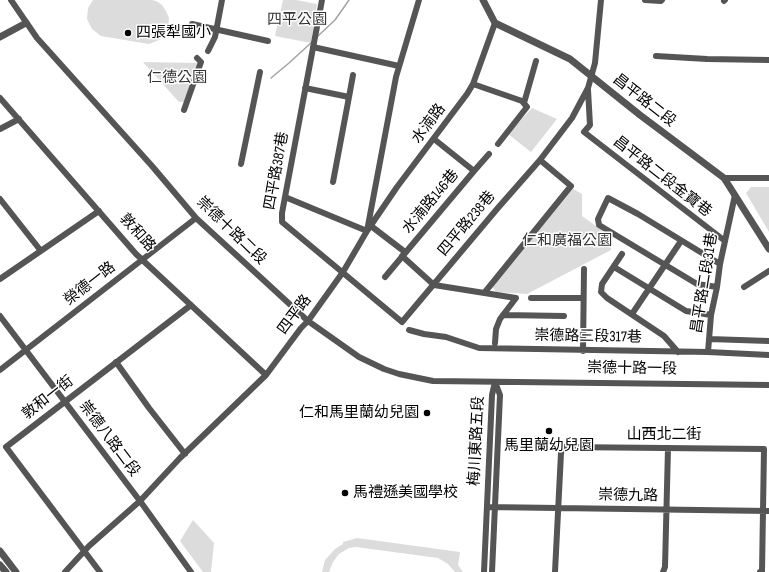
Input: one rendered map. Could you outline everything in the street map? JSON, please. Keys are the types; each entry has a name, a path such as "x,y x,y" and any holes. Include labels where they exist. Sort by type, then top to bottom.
{"street":[{"name":"崇德十路二段","path":"11,0 26,23 55,59 152,166 196,218 308,321 359,357 384,369 399,374 433,381 495,382"},
{"path":"208,51 215,36 222,0"},
{"name":"四平路387巷","path":"320,0 313,47 282,213 282,222 343,272"},
{"name":"四平路","path":"65,572 84,551 140,501 185,454 266,375 301,328 308,321 343,272 369,229 399,66 419,0"},
{"path":"483,0 494,23"},
{"name":"四平路238巷","path":"343,272 402,322 496,209 540,160 572,118 588,88 592,76 595,63 601,0"},
{"path":"645,0 662,0"},
{"path":"0,37 26,23"},
{"name":"昌平路二段","path":"494,23 570,59 640,115 724,178 769,249"},
{"name":"水湳路","path":"369,229 397,187 434,140 467,94 473,84 494,23"},
{"path":"192,24 268,41"},
{"path":"313,47 399,66"},
{"path":"656,56 707,60 769,60"},
{"path":"184,110 201,62 197,58"},
{"path":"524,103 536,61"},
{"path":"241,164 260,72"},
{"path":"333,182 353,75"},
{"path":"473,84 522,101 527,107 498,144"},
{"path":"305,88 349,97"},
{"name":"昌平路二段金寶巷","path":"588,88 590,125 584,132 725,241"},
{"name":"敦和路","path":"0,98 143,260 266,375"},
{"path":"0,129 19,119"},
{"name":"水湳路146巷","path":"385,277 474,171 434,140"},
{"path":"474,171 489,154"},
{"path":"485,292 571,186 540,160"},
{"path":"724,178 769,178"},
{"name":"昌平路二段31巷","path":"708,352 711,315 735,195"},
{"path":"285,197 369,229 404,254 434,285 516,298 500,319 496,329 495,343"},
{"path":"717,287 697,284 599,225 598,219 608,198 638,214 720,264"},
{"path":"0,199 41,251"},
{"path":"0,279 99,211"},
{"name":"榮德一路","path":"0,370 196,218"},
{"path":"632,314 681,241"},
{"path":"622,254 602,284 601,292 607,298 664,336 678,352"},
{"path":"614,267 686,311 711,315"},
{"path":"583,351 584,269"},
{"path":"744,287 769,271"},
{"path":"531,298 583,298"},
{"name":"敦和一街","path":"84,551 6,447 191,305"},
{"path":"503,315 564,316"},
{"name":"崇德八路二段","path":"0,316 140,501 191,572"},
{"name":"崇德路三段317巷","path":"409,330 446,337 479,348 708,352 769,355"},
{"path":"709,339 769,341"},
{"path":"116,362 149,408 185,454"},
{"name":"崇德十路一段","path":"495,382 769,385"},
{"name":"梅川東路五段","path":"484,572 492,395 495,382"},
{"name":"梅川東路五段","path":"492,572 500,395 495,382"},
{"name":"山西北二街","path":"558,508 561,453 564,447 764,449 766,511"},
{"path":"663,572 665,567 668,448"},
{"name":"崇德九路","path":"487,507 766,511"},
{"path":"555,572 558,508"},
{"path":"760,572 762,572 766,511"},
{"path":"0,551 16,572"},
{"path":"84,551 100,572"},
{"path":"0,565 6,572"}],"green space":[{"path":"93,0 156,1 162,5 169,18 168,29 159,40 149,44 101,36 92,29 87,19 88,8"},
{"name":"四平公園","path":"283,0 296,0 317,4 311,43 275,36"},
{"name":"仁德公園","path":"143,62 199,63 184,102 179,102"},
{"path":"532,108 557,119 531,152 508,134"},
{"path":"751,187 769,187 769,232 746,193"},
{"name":"仁和廣福公園","path":"573,189 582,194 582,216 610,236 611,250 527,294 496,292 492,286"},
{"path":"193,520 214,543 211,572 203,572 180,541"},
{"path":"357,538 460,552 458,565 463,572 455,572 448,564 438,558 356,547 349,548 339,554 333,562 329,572 322,572 325,560 335,549 343,544 343,542"}],"waterway":[{"path":"318,36 335,20 349,0"},
{"path":"271,78 312,42"}],"place":[{"name":"四張犁國小","path":"128,33"},
{"name":"仁和馬里蘭幼兒園","path":"427,413"},
{"name":"馬里蘭幼兒園","path":"549,431"},
{"name":"馬禮遜美國學校","path":"345,493"}]}
